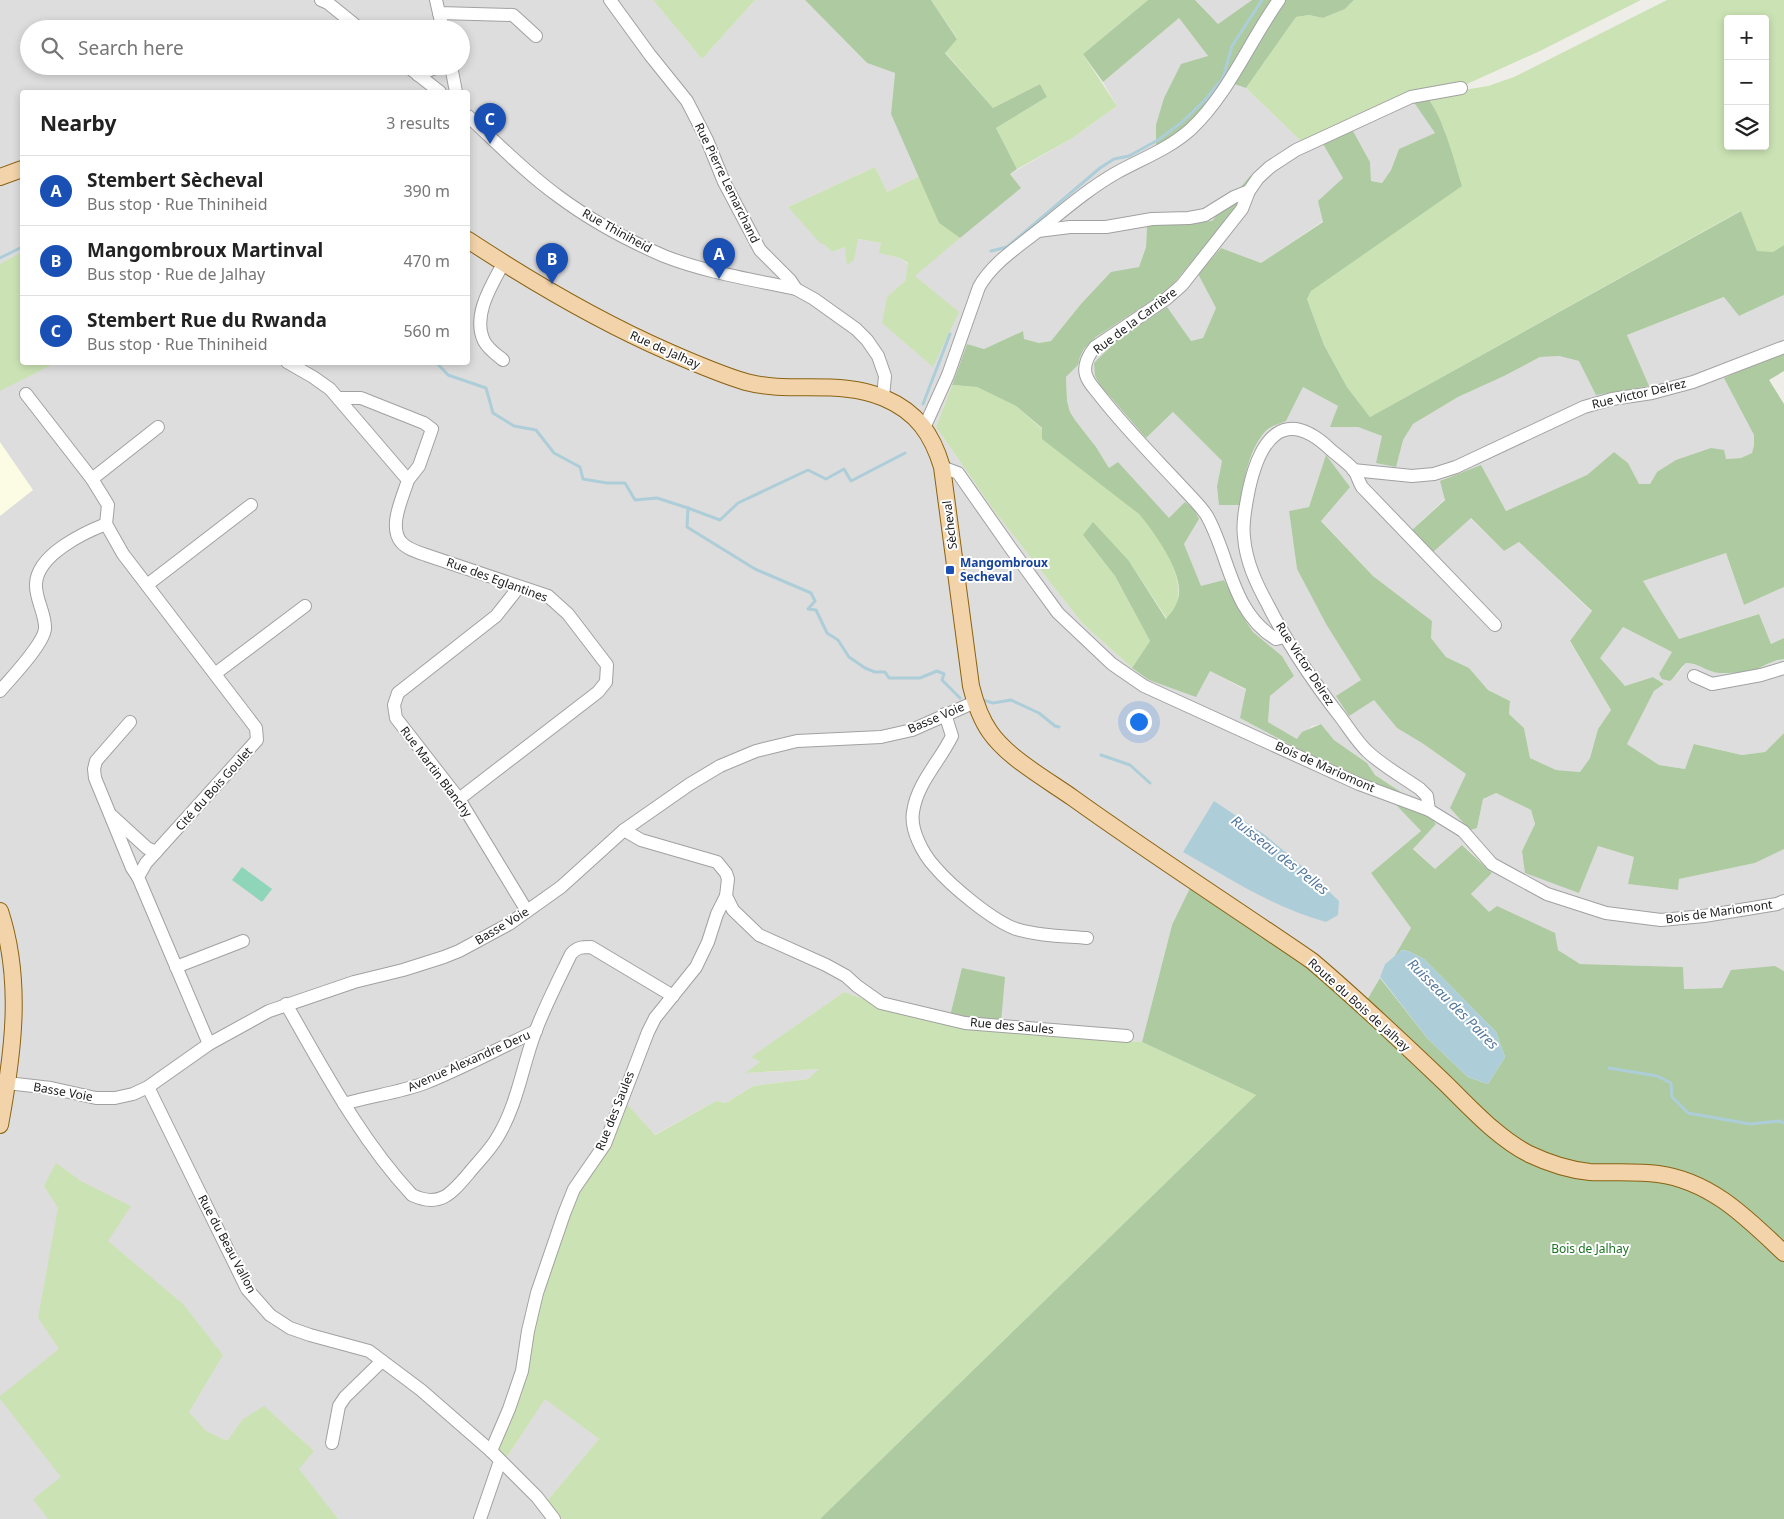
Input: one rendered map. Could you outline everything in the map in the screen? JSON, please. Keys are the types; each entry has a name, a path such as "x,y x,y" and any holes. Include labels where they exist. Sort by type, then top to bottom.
{"main road":[{"path":"0,177 20,170"},
{"name":"Rue de Jalhay","path":"470,241 503,264 592,315 626,333 687,360 729,376 768,386 857,390 883,397 907,409 924,428"},
{"name":"Sècheval","path":"924,428 936,447 942,467 973,694"},
{"name":"Route du Bois de Jalhay","path":"973,694 990,732 1020,760 1174,868 1312,961 1344,988 1511,1143 1546,1162 1571,1169 1590,1172 1659,1174 1698,1185 1730,1204 1784,1252"},
{"path":"0,911 14,978 12,1050 4,1083 0,1125"}],"street":[{"path":"321,0 328,3 349,20"},
{"path":"436,0 441,20"},
{"name":"Rue Pierre Lemarchand","path":"610,0 650,55 687,101 707,140 724,182 760,250 790,280 796,289 814,299 856,329 867,340 878,356 885,376 883,397"},
{"path":"924,428 948,375 978,287 986,275 1092,188 1118,172 1155,154 1191,129 1223,90 1276,4"},
{"path":"439,13 513,15 536,36"},
{"path":"418,75 437,90"},
{"path":"452,75 456,90"},
{"name":"Rue de la Carrière","path":"1284,637 1276,639 1256,623 1235,589 1206,515 1111,410 1086,375 1087,360 1095,347 1166,299 1182,285 1242,209 1249,191 1258,178 1270,167 1296,150 1411,97 1461,88"},
{"name":"Rue Thiniheid","path":"470,118 558,196 603,226 664,256 679,261 796,289"},
{"path":"1038,231 1070,227 1106,227 1152,219 1189,218 1205,214 1234,197 1249,191"},
{"path":"503,264 490,289 482,311 480,328 484,342 503,360"},
{"name":"Rue Victor Delrez","path":"1353,470 1412,476 1434,474 1456,467 1584,407 1612,399 1652,393 1693,382 1784,347"},
{"path":"292,365 330,389 408,480"},
{"name":"Cité du Bois Goulet","path":"26,394 92,479 108,505 106,524 123,554 216,673 256,728 257,740 156,852 138,877"},
{"name":"Rue des Eglantines","path":"339,398 361,398 424,423 432,429 419,466 408,480 397,520 396,531 400,542 409,549 548,596 568,614 607,665 606,682 598,692 459,799"},
{"path":"92,479 158,427"},
{"name":"Rue Victor Delrez","path":"1429,810 1427,796 1420,789 1367,752 1333,707 1284,637 1250,572 1244,537 1246,504 1254,469 1261,451 1270,438 1278,432 1294,429 1308,432 1322,440 1353,470 1362,487 1495,625"},
{"name":"Bois de Mariomont","path":"942,467 958,473 1058,613 1112,664 1144,686 1360,784 1429,810 1463,831 1492,864 1546,894 1606,913 1661,920 1704,916 1777,904 1784,901"},
{"path":"147,586 251,505"},
{"path":"0,691 40,642 45,630 44,617 36,585 38,573 45,562 69,543 82,534 106,524"},
{"name":"Rue Martin Blanchy","path":"519,586 496,616 398,693 394,705 396,718 459,799 527,911"},
{"path":"216,673 305,606"},
{"path":"1694,676 1712,684 1762,675 1784,668"},
{"name":"Basse Voie","path":"4,1083 51,1088 96,1098 115,1098 133,1094 148,1087 209,1044 269,1011 354,982 403,970 444,957 509,924 561,887 624,830 690,784 720,766 756,751 797,741 882,737 912,730 945,714 973,694"},
{"path":"945,714 952,736 946,750 916,795 912,815 915,832 930,861 934,867 977,906 1014,928 1035,934 1087,938"},
{"path":"130,722 96,761 94,769 95,778 209,1044"},
{"path":"110,814 147,848 156,852"},
{"name":"Rue des Saules","path":"490,1451 522,1371 528,1331 537,1293 574,1190 605,1144 655,1018 696,967 708,942 716,914 726,896 728,879 726,873 717,862 641,840 624,830"},
{"name":"Rue des Saules","path":"726,896 733,910 759,935 846,976 881,1003 965,1023 1127,1036"},
{"path":"176,967 243,941"},
{"name":"Avenue Alexandre Deru","path":"286,1004 365,1137 412,1195 422,1200 433,1201 447,1196 457,1188 497,1138 517,1094 536,1031 575,949 582,947 591,948 673,996"},
{"name":"Avenue Alexandre Deru","path":"344,1104 393,1093 425,1083 536,1031"},
{"name":"Rue du Beau Vallon","path":"148,1087 247,1289 270,1315 290,1328 369,1352 382,1361 421,1390 490,1451 537,1497 554,1519"},
{"path":"332,1443 339,1406 345,1397 382,1361"},
{"path":"480,1519 500,1461"}],"shaded area":[{"path":"0,0 653,0 702,59 755,0 805,0 867,63 895,73 891,114 920,176 887,192 875,167 788,207 832,252 845,247 854,260 857,239 881,243 880,253 900,258 908,264 905,281 887,297 1020,188 1010,174 1071,139 1117,106 1103,82 1179,18 1208,56 1234,84 1246,88 1302,142 1250,176 1212,221 1147,226 1146,246 1139,267 1081,304 1051,341 1039,343 1023,339 1022,331 984,349 967,344 936,427 995,512 1082,623 1132,668 1149,680 1210,671 1246,690 1241,718 1298,749 1378,786 1421,831 1371,873 1411,928 1394,957 1385,964 1380,978 1364,1005 1172,925 1142,1042 966,1028 917,1018 844,992 752,1057 760,1062 746,1073 820,1069 808,1079 753,1086 726,1103 716,1101 654,1135 627,1104 506,1459 545,1398 599,1439 547,1501 562,1519 0,1519"},
{"path":"1195,0 1252,0 1218,24"},
{"path":"1414,100 1435,133 1399,149 1391,170 1382,183 1371,181 1370,162 1353,131 1343,178 1319,201 1323,221 1261,263 1221,248 1198,274 1216,308 1203,338 1192,341 1146,438 1173,412 1222,461 1217,486 1240,505 1242,491 1255,447 1270,427 1286,421 1303,387 1338,406 1331,427 1358,427 1382,436 1403,440 1413,424 1458,397 1540,357 1559,356 1579,361 1648,386 1627,335 1725,297 1739,316 1784,295 1784,351 1725,378 1754,435 1752,453 1741,458 1657,472 1650,484 1638,484 1628,463 1614,452 1587,475 1506,511 1481,465 1412,530 1432,552 1470,518 1504,551 1519,542 1592,612 1570,642 1611,710 1598,729 1590,758 1580,772 1556,770 1530,758 1524,728 1509,714 1510,701 1488,690 1469,668 1446,657 1431,638 1432,621 1373,576 1321,520 1326,456 1309,507 1289,511 1297,569 1326,624 1361,680 1336,697 1374,699 1397,728 1466,774 1477,828 1483,799 1496,793 1531,810 1535,824 1522,851 1579,893 1598,846 1634,857 1628,884 1677,890 1679,879 1755,863 1784,849 1784,971 1775,966 1722,988 1683,989 1683,967 1580,964 1489,913 1471,894 1492,873 1463,845 1435,869 1413,848 1436,824 1422,806 1375,775 1367,763 1334,740 1321,724 1312,726 1297,739 1268,722 1270,696 1294,676 1282,656 1253,632 1224,580 1201,587 1184,544 1199,519 1169,519 1118,462 1109,468 1070,412 1067,401 1066,377 1078,365 1084,349 1096,337 1160,295 1175,282 1263,176 1280,163"},
{"path":"0,442 33,490 0,516"},
{"path":"1726,553 1744,605 1784,587 1784,638 1771,644 1758,614 1679,639 1643,581"},
{"path":"1623,627 1672,652 1659,674 1676,676 1686,663 1703,666 1713,672 1753,671 1777,660 1784,659 1784,733 1765,752 1742,755 1695,744 1685,769 1659,765 1627,744 1654,691 1664,684 1653,677 1625,686 1599,658"}],"green space":[{"path":"653,0 755,0 702,59"},
{"path":"805,0 931,0 957,39 945,53 993,108 1040,84 1047,97 996,128 1017,169 1010,174 1021,188 960,238 939,223 891,114 895,73 867,63"},
{"path":"931,0 1148,0 1083,54 1117,106 1071,139 1017,169 996,128 1047,97 1040,84 993,108 945,52 957,38"},
{"path":"1148,0 1195,0 1218,24 1252,0 1354,0 1345,9 1323,18 1309,15 1296,17 1246,88 1234,84 1188,129 1156,147 1156,125 1164,98 1181,64 1208,56 1179,18 1103,82 1083,54"},
{"path":"1354,0 1641,0 1540,51 1467,84 1420,89 1302,142 1246,88 1296,17 1309,15 1323,18 1345,9"},
{"path":"1667,0 1784,0 1784,245 1773,252 1757,252 1740,211 1370,417 1347,387 1324,345 1307,299 1311,291 1445,131 1428,96 1488,86 1514,77"},
{"name":"Bois de Jalhay","path":"1420,89 1428,98 1441,121 1462,186 1311,291 1307,299 1324,345 1347,387 1370,417 1741,211 1757,251 1773,252 1784,245 1784,295 1739,316 1724,297 1627,335 1649,386 1596,395 1579,361 1559,356 1540,357 1458,397 1413,424 1403,440 1396,467 1376,463 1382,436 1358,427 1330,427 1338,406 1303,387 1286,421 1268,429 1256,444 1245,475 1240,505 1219,505 1217,486 1222,461 1173,412 1146,438 1100,385 1095,376 1094,363 1118,339 1167,307 1191,341 1203,338 1216,308 1198,274 1221,248 1261,263 1323,222 1318,201 1343,178 1323,144 1353,131 1370,162 1371,181 1382,183 1391,170 1399,149 1435,133 1413,101 1314,144 1280,163 1263,176 1247,202 1217,231 1175,282 1160,295 1096,337 1084,349 1078,365 1066,377 1067,401 1070,412 1075,420 1096,447 1109,468 1118,462 1169,518 1185,502 1194,509 1199,519 1184,544 1201,586 1224,580 1253,632 1282,656 1294,676 1270,696 1268,722 1297,739 1302,732 1321,724 1334,740 1367,763 1375,775 1422,806 1436,824 1413,849 1435,869 1462,845 1492,873 1471,894 1489,912 1497,906 1555,933 1558,950 1580,964 1683,967 1684,989 1722,988 1731,970 1775,966 1784,971 1784,1519 820,1519 1256,1095 1142,1042 1172,925 1193,882 1277,934 1364,1005 1380,978 1428,1039 1468,1077 1488,1084 1505,1057 1496,1032 1424,959 1402,950 1394,957 1411,928 1371,873 1421,831 1378,786 1298,749 1240,718 1246,689 1210,671 1196,697 1149,680 1132,668 1150,641 1115,576 1083,535 1093,522 1129,561 1166,619 1176,604 1179,592 1174,568 1161,543 1139,514 1042,439 1042,428 1016,406 977,387 952,385 967,344 984,349 1023,331 1024,339 1039,343 1051,341 1081,304 1111,272 1139,267 1146,247 1147,226 1212,221 1250,176 1302,142 1414,90"},
{"path":"875,167 887,192 920,176 939,223 960,238 915,276 959,312 933,367 882,323 887,297 905,281 908,263 900,258 879,253 881,243 858,239 854,260 847,265 845,247 832,252 824,244 821,244 788,207"},
{"path":"20,253 20,365 51,365 0,391 0,264"},
{"path":"1784,351 1784,371 1769,380 1784,404 1784,587 1744,605 1726,553 1643,581 1679,639 1759,614 1771,644 1784,638 1784,659 1755,670 1732,673 1719,673 1695,664 1686,663 1670,681 1662,679 1659,674 1672,652 1623,627 1600,658 1625,686 1653,677 1664,684 1654,691 1627,744 1659,765 1685,769 1694,744 1742,755 1765,752 1784,733 1784,849 1755,863 1679,879 1678,890 1628,884 1634,857 1598,846 1579,893 1525,873 1522,851 1535,824 1531,810 1496,793 1483,799 1477,828 1470,830 1450,808 1466,774 1397,728 1374,700 1349,716 1336,696 1361,680 1326,624 1297,569 1289,511 1309,507 1326,455 1350,487 1321,521 1373,576 1432,621 1431,638 1446,657 1469,668 1488,690 1510,701 1509,714 1524,728 1530,758 1556,770 1580,772 1590,758 1598,729 1611,710 1570,641 1592,611 1519,542 1504,551 1471,518 1432,553 1412,530 1445,500 1440,481 1481,465 1506,511 1587,475 1614,452 1628,463 1639,484 1650,484 1657,472 1676,460 1711,448 1724,450 1726,459 1741,458 1752,453 1754,435 1724,378"},
{"path":"952,385 977,387 1016,406 1139,514 1160,542 1172,565 1178,588 1177,602 1167,619 1129,561 1083,535 1115,576 1150,641 1132,668 1082,623 995,512 936,427"},
{"path":"242,867 272,889 262,902 232,880"},
{"path":"962,968 1005,977 1001,1022 950,1016"},
{"path":"844,992 917,1018 966,1028 1142,1042 1256,1095 820,1519 562,1519 547,1501 599,1439 545,1399 505,1460 495,1450 541,1294 578,1191 626,1103 655,1135 716,1101 726,1103 753,1086 808,1079 819,1069 745,1073 760,1062 751,1057"},
{"path":"56,1163 81,1181 131,1206 108,1241 183,1304 223,1355 189,1412 206,1431 227,1441 243,1419 264,1406 314,1451 299,1469 338,1519 48,1519 33,1499 61,1477 0,1399 0,1396 59,1349 38,1318 58,1208 44,1186"}],"water":[{"path":"1214,801 1265,835 1303,867 1339,901 1338,915 1326,922 1288,909 1252,892 1183,852"},
{"name":"Ruisseau des Paires","path":"1402,950 1424,959 1496,1032 1505,1057 1488,1084 1468,1077 1428,1039 1380,977 1385,964"}],"waterway":[{"path":"991,251 1007,247 1100,168 1114,159 1129,156 1158,140 1182,122 1205,100 1223,78 1232,46 1262,0"},
{"name":"Ruisseau des Pelles","path":"0,258 20,248"},
{"path":"923,404 950,334"},
{"name":"Ruisseau des Pelles","path":"439,365 448,375 486,388 493,413 514,426 536,430 554,453 580,467 583,479 607,483 625,483 635,500 657,498 688,508 687,527 755,569 811,593 815,601 808,609 816,610 827,633 838,640 849,657 865,668 875,672 885,672 889,678 920,678 937,671 944,674 942,680 960,698"},
{"path":"688,508 720,520 738,503 808,470 826,479 844,469 851,481 905,453"},
{"name":"Ruisseau des Pelles","path":"983,700 993,703 1011,700 1039,713 1059,727"},
{"name":"Ruisseau des Pelles","path":"1101,755 1130,765 1150,783"},
{"name":"Ruisseau des Pelles","path":"1609,1068 1657,1076 1671,1083 1672,1097 1688,1113 1750,1124 1779,1121 1784,1123"}],"place":[{"name":"Stembert Rue du Rwanda","path":"490,144"},
{"name":"Stembert Sècheval","path":"719,279"},
{"name":"Mangombroux Martinval","path":"552,284"},
{"name":"Mangombroux Secheval","path":"950,570"}]}
